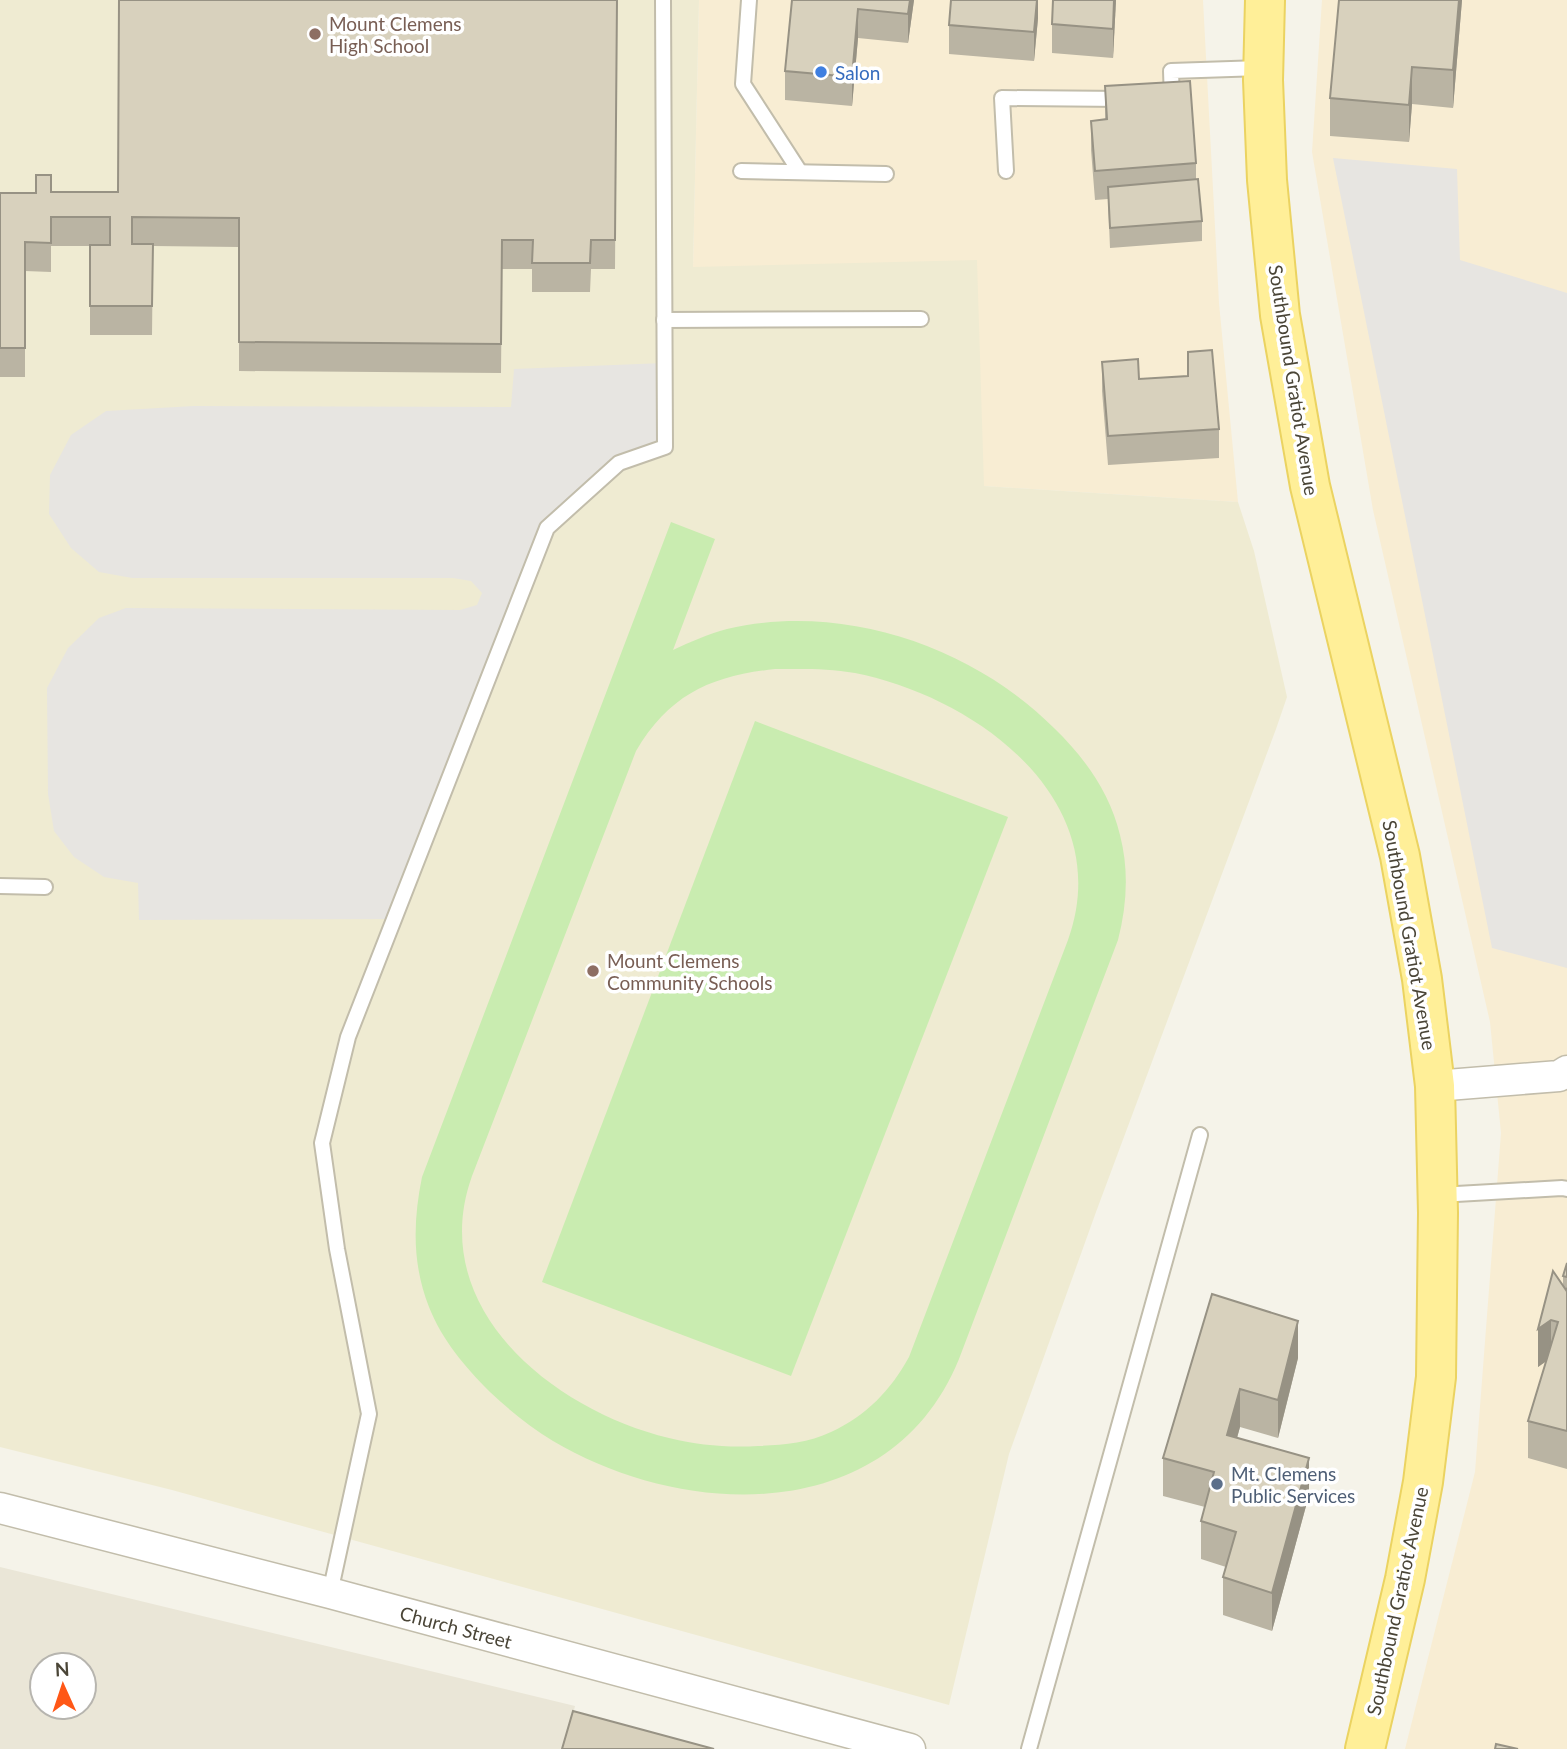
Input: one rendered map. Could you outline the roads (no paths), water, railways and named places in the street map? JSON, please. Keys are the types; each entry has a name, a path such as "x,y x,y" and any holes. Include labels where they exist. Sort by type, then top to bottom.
{"main road":[{"name":"Southbound Gratiot Avenue","path":"1265,0 1263,68 1267,180 1280,315 1310,486 1400,856 1422,979 1435,1086 1436,1377 1423,1482 1405,1579 1365,1749"}],"street":[{"path":"1435,1086 1559,1076 1567,1072"},
{"name":"Church Street","path":"0,1508 330,1593 910,1749"}],"lane":[{"path":"330,1593 369,1414 337,1249 322,1143 348,1037 547,528 619,463 665,447 663,0"},
{"path":"749,0 743,84 800,172"},
{"path":"1006,171 1002,98 1172,100 1171,71 1263,68"},
{"path":"741,171 886,174"},
{"path":"664,320 921,319"},
{"path":"0,886 44,887"},
{"path":"1029,1749 1200,1135"},
{"path":"1437,1195 1567,1189"}],"place":[{"name":"Mount Clemens High School","path":"315,34"},
{"name":"Salon","path":"821,72"},
{"name":"Mount Clemens Community Schools","path":"593,971"},
{"name":"Mt. Clemens Public Services","path":"1217,1484"}]}
